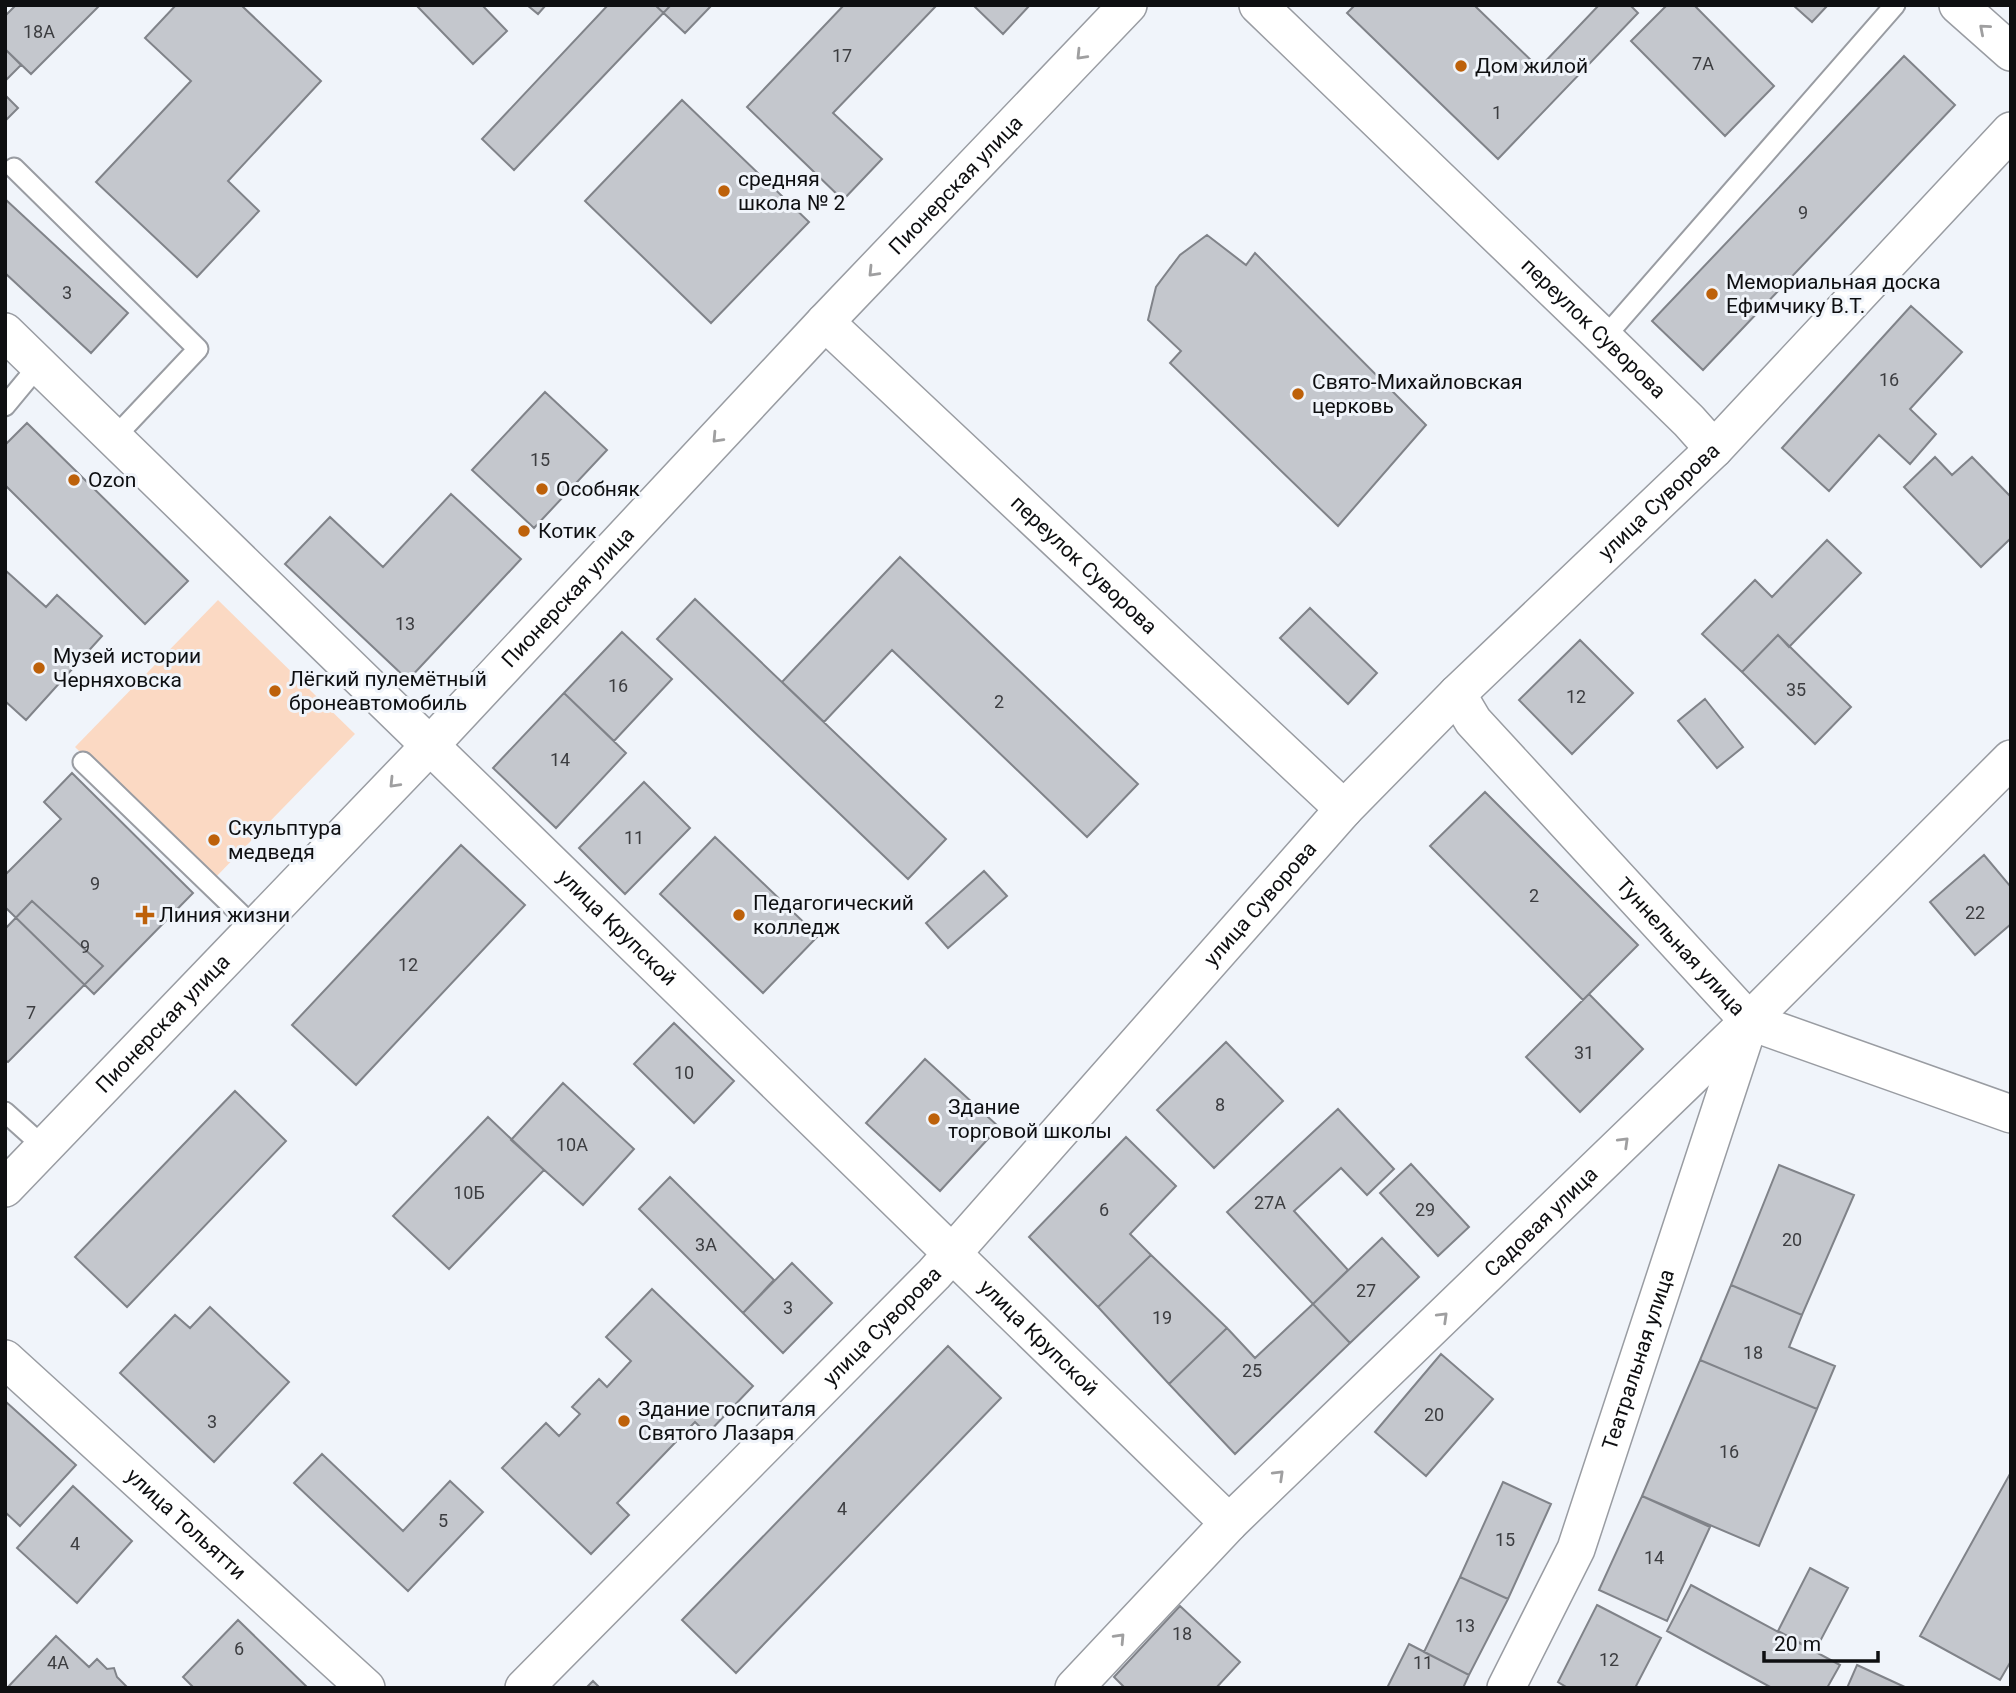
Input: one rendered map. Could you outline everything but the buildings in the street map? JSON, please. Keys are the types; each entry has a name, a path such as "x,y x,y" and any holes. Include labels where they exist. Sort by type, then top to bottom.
{"street":[{"name":"Пионерская улица","path":"5,1188 429,746 825,322 1128,5"},
{"name":"переулок Суворова","path":"1258,5 1604,338 1714,449"},
{"path":"1958,5 2011,52"},
{"name":"улица Суворова","path":"524,1688 951,1254 1344,809 1457,694 1714,449 2011,131"},
{"name":"переулок Суворова","path":"825,322 1344,809"},
{"name":"улица Крупской","path":"5,332 1229,1523"},
{"name":"Туннельная улица","path":"1457,694 1473,721 1749,1021 2011,1114"},
{"name":"Садовая улица","path":"1074,1688 1229,1523 1749,1021 2011,759"},
{"name":"Театральная улица","path":"1506,1688 1576,1549 1749,1021"},
{"name":"улица Тольятти","path":"5,1359 366,1688"}],"lane":[{"path":"1604,338 1895,5"},
{"path":"13,168 198,349 114,438"},
{"path":"5,406 39,365"},
{"path":"83,762 255,928"},
{"path":"5,1112 44,1147"}],"shaded area":[{"path":"218,600 355,734 212,881 75,747"}],"place":[{"name":"Дом жилой","path":"1461,66"},
{"name":"средняя школа № 2","path":"724,191"},
{"name":"Мемориальная доска Ефимчику В.Т.","path":"1712,294"},
{"name":"Свято-Михайловская церковь","path":"1298,394"},
{"name":"Ozon","path":"74,480"},
{"name":"Особняк","path":"542,489"},
{"name":"Котик","path":"524,531"},
{"name":"Музей истории Черняховска","path":"39,668"},
{"name":"Лёгкий пулемётный бронеавтомобиль","path":"275,691"},
{"name":"Скульптура медведя","path":"214,840"},
{"name":"Линия жизни","path":"145,915"},
{"name":"Педагогический колледж","path":"739,915"},
{"name":"Здание торговой школы","path":"934,1119"},
{"name":"Здание госпиталя Святого Лазаря","path":"624,1421"}]}
